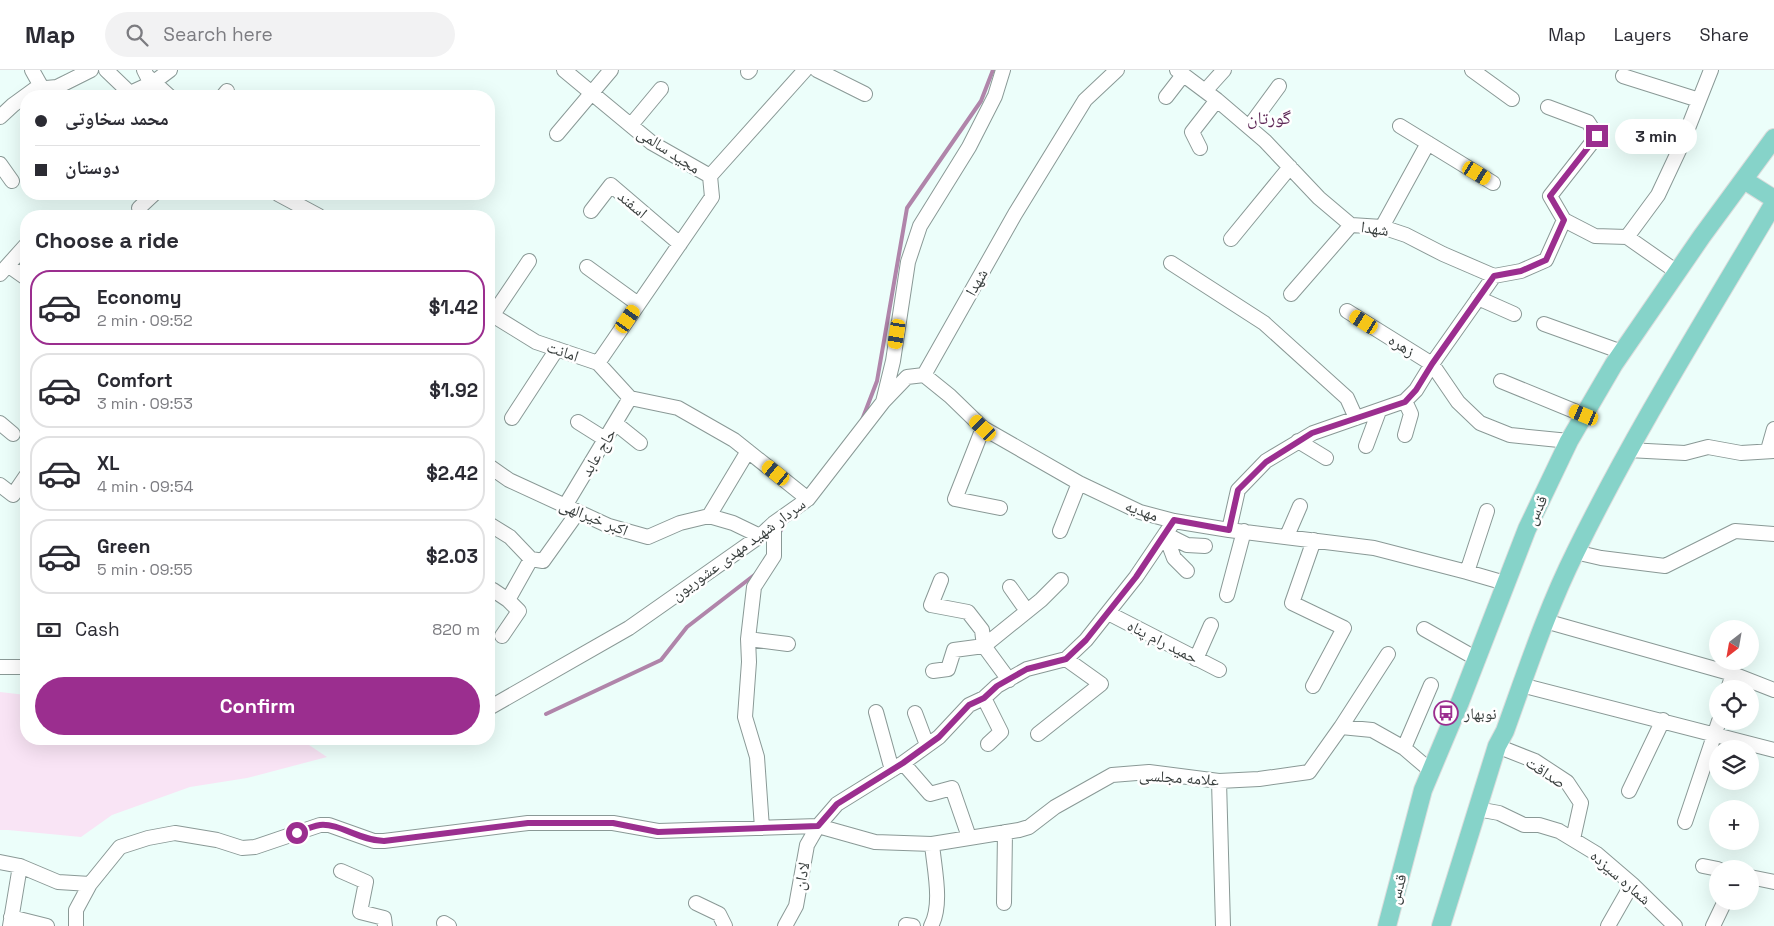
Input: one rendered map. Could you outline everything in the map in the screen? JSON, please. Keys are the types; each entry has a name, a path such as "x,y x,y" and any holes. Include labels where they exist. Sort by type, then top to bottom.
{"main road":[{"name":"قدس","path":"1387,926 1423,790 1477,659 1527,529 1569,441 1622,352 1774,138"},
{"path":"1441,926 1497,746 1505,731 1545,621 1575,552 1628,450 1774,201 1744,180"}],"street":[{"path":"32,70 42,88"},
{"path":"34,90 57,87 91,70"},
{"path":"106,70 124,90"},
{"path":"144,70 147,76 163,90"},
{"path":"138,90 154,82 170,70"},
{"name":"مجید سالمی","path":"564,70 652,143 710,176 805,70"},
{"path":"557,134 611,70"},
{"path":"820,70 865,94"},
{"name":"سردار شهید مهدی عشوریون","path":"495,705 629,628 760,536 774,523 808,499 883,402 893,361 908,262 920,226 969,148 995,96 1003,70"},
{"name":"شهدا","path":"924,375 1015,214 1085,100 1117,70"},
{"path":"1205,91 1224,70"},
{"path":"1472,70 1512,99"},
{"path":"1627,237 1658,195 1711,70"},
{"path":"1166,97 1180,72"},
{"name":"شهدا","path":"1180,72 1217,100 1265,141 1320,198 1351,225 1382,227 1406,235 1443,254 1494,276"},
{"path":"1623,76 1699,100"},
{"path":"1249,127 1279,86"},
{"path":"631,125 661,89"},
{"path":"0,117 20,100"},
{"path":"1200,148 1192,132 1217,100"},
{"path":"1548,106 1588,122 1597,136 1550,196 1564,220 1595,236 1627,237 1677,272"},
{"path":"1400,126 1493,183"},
{"path":"1382,227 1428,143"},
{"path":"0,164 12,181"},
{"path":"1231,238 1290,167"},
{"path":"598,363 712,197 710,176"},
{"name":"اسفند","path":"590,211 611,185 680,244"},
{"path":"139,208 148,200"},
{"path":"289,200 308,210"},
{"path":"1229,530 1238,490 1266,462 1312,433 1405,402 1416,390 1494,276 1521,271 1546,260 1564,220"},
{"path":"1291,294 1351,225"},
{"path":"20,252 5,270 20,276"},
{"path":"495,307 529,261"},
{"path":"1171,263 1264,323 1347,398 1356,418"},
{"path":"587,267 638,304"},
{"path":"1478,298 1514,314"},
{"name":"زهره","path":"1347,311 1432,364"},
{"name":"امانت","path":"495,317 536,342 598,363 630,398"},
{"path":"1544,324 1622,352"},
{"path":"512,418 557,349"},
{"path":"1432,364 1458,402 1480,423 1510,435 1569,441"},
{"path":"883,402 907,377 924,375"},
{"name":"مهدیه","path":"924,375 950,396 983,428 1079,483 1140,512 1229,530 1374,548 1505,583"},
{"path":"1501,381 1584,415"},
{"path":"630,398 678,408 734,440 808,499"},
{"name":"حاج عابد","path":"565,506 630,398"},
{"path":"1405,402 1411,414 1405,435"},
{"path":"1366,446 1380,411"},
{"path":"578,422 605,439"},
{"path":"0,423 13,434"},
{"path":"615,423 640,443"},
{"path":"983,428 955,499 1000,508"},
{"path":"1628,450 1685,453 1708,446 1740,453 1771,451 1774,428"},
{"path":"1298,441 1326,458"},
{"path":"709,516 748,451"},
{"name":"اکبر خیرالهی","path":"495,470 510,480 609,526 648,537 680,523 709,516 733,523 760,536"},
{"path":"1060,531 1079,483"},
{"path":"0,485 13,495 20,485"},
{"path":"1287,536 1300,506"},
{"path":"1467,572 1487,511"},
{"path":"495,528 510,537 531,559 543,561 578,512"},
{"path":"1038,734 1101,684 1066,659 1086,640 1136,577 1174,520"},
{"path":"762,828 758,757 745,717 749,662 748,639 754,587 774,556 774,523"},
{"path":"1227,595 1244,531"},
{"path":"1575,552 1601,558 1665,566 1736,531 1774,534"},
{"path":"1165,534 1187,544 1205,546"},
{"path":"1165,534 1174,558 1187,571"},
{"path":"1313,686 1344,628 1292,603 1314,540"},
{"path":"508,600 531,559"},
{"path":"941,580 931,605 968,612 982,630 984,646 1008,680"},
{"path":"932,671 948,668 954,650 984,646 1041,600 1061,580"},
{"path":"1010,587 1026,611"},
{"path":"495,592 520,611 502,636"},
{"name":"حمید رام پناه","path":"1108,613 1219,670"},
{"path":"1545,621 1733,674 1774,690"},
{"path":"1196,659 1211,625"},
{"path":"1424,629 1477,659"},
{"path":"748,639 788,644"},
{"name":"علامه مجلسی","path":"76,926 76,910 90,884 120,847 148,838 175,834 217,840 242,848 255,848 320,825 329,825 374,841 528,823 613,823 658,832 818,826 875,842 932,844 1030,827 1055,808 1112,775 1148,772 1219,781 1259,779 1309,772 1341,727 1388,654"},
{"name":"لادان","path":"785,926 796,906 807,845 818,826 837,804 898,767 927,746 939,737 969,705 984,698 997,686 1027,669 1066,659"},
{"path":"0,667 20,667"},
{"path":"1731,680 1733,674"},
{"path":"1404,748 1431,685"},
{"path":"1521,685 1663,720 1709,727"},
{"path":"984,698 1002,732 988,744"},
{"path":"876,712 898,767 930,794 952,788 969,837"},
{"path":"915,713 927,746"},
{"path":"1629,791 1663,720"},
{"path":"1341,727 1372,730 1404,748 1431,771"},
{"path":"1685,822 1716,730"},
{"path":"1722,730 1774,750"},
{"name":"صداقت","path":"1497,746 1535,761 1567,782 1581,803 1573,839"},
{"path":"1219,781 1223,926"},
{"name":"شماره سیزده","path":"1477,809 1499,813 1524,825 1539,825 1559,831 1573,839 1597,854 1632,884 1675,926"},
{"path":"1004,903 1005,832"},
{"path":"931,926 935,919 937,903 932,844"},
{"path":"0,862 20,866 58,882 90,884"},
{"path":"20,866 11,922 47,926"},
{"path":"1704,866 1709,867"},
{"path":"341,871 366,882 360,912 384,918 385,926"},
{"path":"1759,879 1774,882"},
{"path":"1608,926 1632,884"},
{"path":"696,903 719,914 725,926"},
{"path":"1712,926 1720,910"}],"shaded area":[{"path":"0,692 20,694 20,745 309,745 327,757 247,778 190,787 112,815 81,837 0,830"}],"waterway":[{"path":"862,420 877,381 907,208 981,101 993,70"},
{"path":"779,534 786,520"},
{"path":"546,714 661,660 687,627 757,573"}],"place":[{"name":"نوبهار","path":"1446,713"}],"district":[{"name":"گورتان","path":"1269,118"}],"route":[{"path":"297,833 311,827 329,825 363,838 384,841 528,823 613,823 658,832 818,826 837,804 903,763 939,737 969,705 984,698 997,686 1027,669 1066,659 1086,640 1136,577 1174,520 1229,530 1238,490 1266,462 1312,433 1405,402 1416,390 1494,276 1521,271 1546,260 1564,220 1550,196 1597,136"}]}
